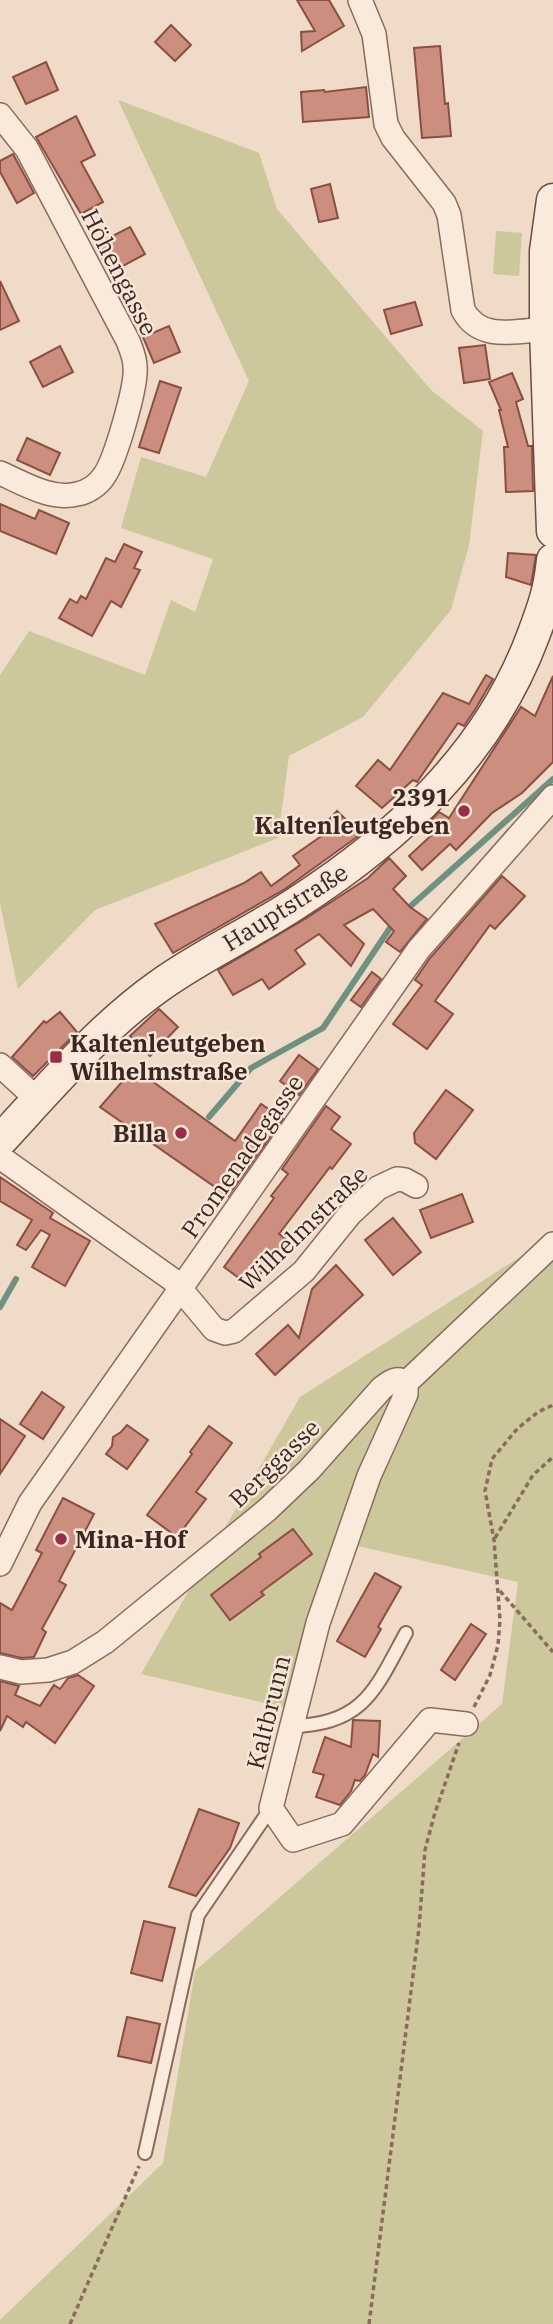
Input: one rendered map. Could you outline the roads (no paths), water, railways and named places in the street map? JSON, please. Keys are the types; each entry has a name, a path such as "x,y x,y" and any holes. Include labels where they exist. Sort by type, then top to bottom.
{"main road":[{"path":"553,200 546,251 553,531"},
{"name":"Hauptstraße","path":"0,1141 113,1024 157,987 332,879 388,835 438,788 484,733 519,673 550,590 553,560"}],"street":[{"path":"360,0 374,34 386,124 393,138 444,203 449,215 466,316 475,325 492,333 546,329"},
{"name":"Höhengasse","path":"0,116 27,149 128,341 135,368 133,387 112,460 105,475 93,487 78,494 52,495 0,473"},
{"name":"Promenadegasse","path":"0,1564 30,1503 419,949 553,797"},
{"path":"0,1065 38,1100"},
{"name":"Wilhelmstraße","path":"0,1157 173,1280 214,1329 225,1333 234,1331 304,1271 350,1214 378,1188 397,1179 416,1186"},
{"name":"Berggasse","path":"0,1667 21,1672 48,1670 73,1662 104,1642 267,1510 309,1470 388,1383 398,1380 406,1383 553,1244"},
{"name":"Kaltbrunn","path":"406,1383 406,1394 369,1476 318,1623 271,1808 293,1840 342,1824 430,1720 466,1724"}],"lane":[{"path":"292,1726 310,1726 330,1721 347,1715 359,1706 372,1692 406,1633"},
{"path":"145,2153 198,1915 271,1808"}],"waterway":[{"path":"404,912 553,779"},
{"path":"209,1117 251,1068 323,1028 394,922"},
{"path":"0,1307 16,1279"}],"place":[{"name":"2391 Kaltenleutgeben","path":"464,811"},
{"name":"Kaltenleutgeben Wilhelmstraße","path":"56,1057"},
{"name":"Billa","path":"181,1133"},
{"name":"Mina-Hof","path":"61,1539"}]}
